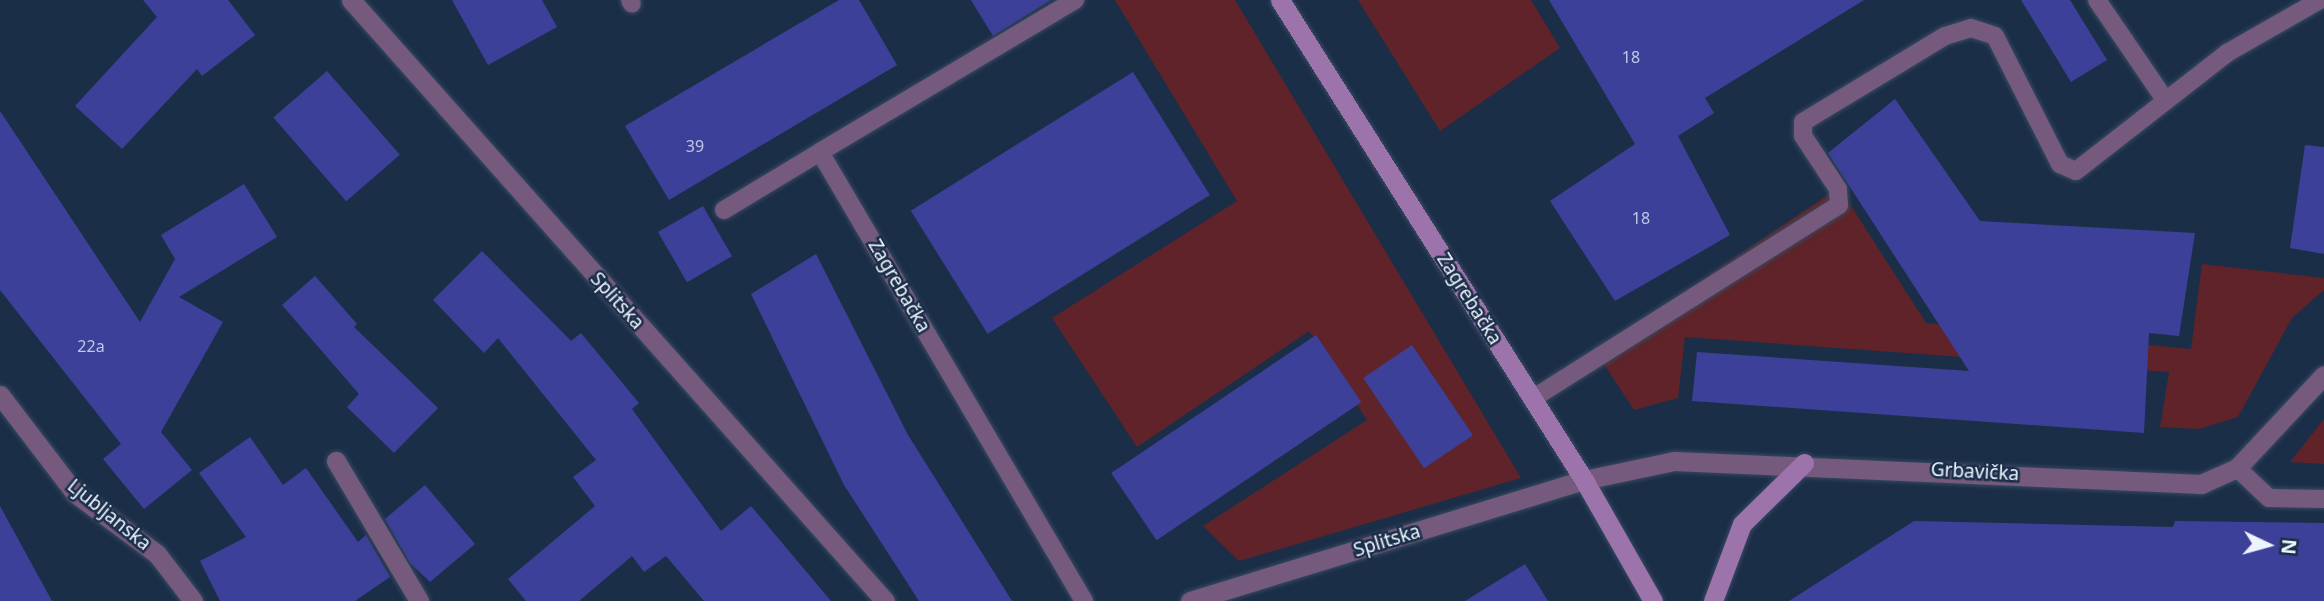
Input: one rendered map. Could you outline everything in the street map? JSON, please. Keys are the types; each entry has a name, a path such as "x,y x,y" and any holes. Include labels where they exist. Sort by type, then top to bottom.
{"main road":[{"name":"Zagrebačka","path":"1280,0 1584,480 1653,601"},
{"path":"1713,601 1742,524 1804,463"}],"street":[{"name":"Splitska","path":"351,0 885,601"},
{"name":"Grbavička","path":"1584,480 1674,461 1804,463 2201,484 2237,468 2324,375"},
{"name":"Ljubljanska","path":"0,396 75,493 157,554 193,601"},
{"path":"335,461 419,601"},
{"name":"Splitska","path":"1190,601 1584,480"}],"lane":[{"path":"724,210 1075,0"},
{"path":"2097,0 2166,101"},
{"path":"1532,399 1839,205 1838,189 1803,136 1803,122 1945,36 1971,28 1995,36 2060,164 2076,171 2227,53 2320,0"},
{"name":"Zagrebačka","path":"820,152 1084,601"},
{"path":"2237,468 2269,498 2324,499"}],"shaded area":[{"path":"1115,0 1235,0 1521,478 1239,561 1203,526 1367,420 1309,331 1137,447 1052,318 1237,201"},
{"path":"1358,0 1531,0 1560,48 1440,131"},
{"path":"1839,187 1926,323 2191,349 2202,264 2324,278 2324,290 2292,318 2238,417 2199,429 2160,427 2169,372 1685,337 1678,398 1634,410 1596,352"},
{"path":"2324,419 2324,464 2290,462"}],"building":[{"path":"143,0 228,0 255,35 202,76 197,69 122,149 75,106 157,17"},
{"path":"452,0 542,0 557,27 488,65"},
{"path":"839,0 859,0 897,65 669,200 625,126"},
{"path":"971,0 1051,0 993,36"},
{"path":"1549,0 1864,0 1705,98 1714,113 1678,136 1730,235 1615,301 1550,201 1635,144"},
{"path":"2021,0 2070,0 2107,60 2071,82"},
{"path":"327,71 400,155 346,201 273,118"},
{"path":"1133,72 1210,195 988,334 911,211"},
{"path":"1895,99 1980,221 2195,233 2179,336 2149,333 2144,433 1692,401 1697,352 1969,371 1828,153"},
{"path":"0,111 140,322 175,259 161,235 244,184 277,237 179,297 223,322 161,432 192,470 144,509 103,459 121,444 0,290"},
{"path":"2305,145 2324,147 2324,254 2290,248"},
{"path":"703,206 732,256 687,282 658,232"},
{"path":"482,251 571,341 581,333 639,403 632,409 721,531 751,506 831,601 704,601 666,556 644,572 632,556 579,601 526,601 508,579 595,506 573,477 596,460 498,338 484,353 433,300"},
{"path":"816,254 908,435 1012,601 919,601 844,485 751,294"},
{"path":"315,276 357,324 354,327 438,408 394,453 347,407 359,394 282,305"},
{"path":"1316,335 1361,402 1157,540 1111,473"},
{"path":"1412,345 1473,435 1424,468 1363,378"},
{"path":"250,437 283,485 306,468 358,542 366,535 390,577 355,601 220,601 200,561 246,537 199,473"},
{"path":"425,485 475,544 430,582 410,563 385,519"},
{"path":"0,506 52,601 0,601"},
{"path":"1914,521 2173,527 2175,521 2324,523 2324,601 1789,601"},
{"path":"1525,564 1548,601 1465,601"}]}
